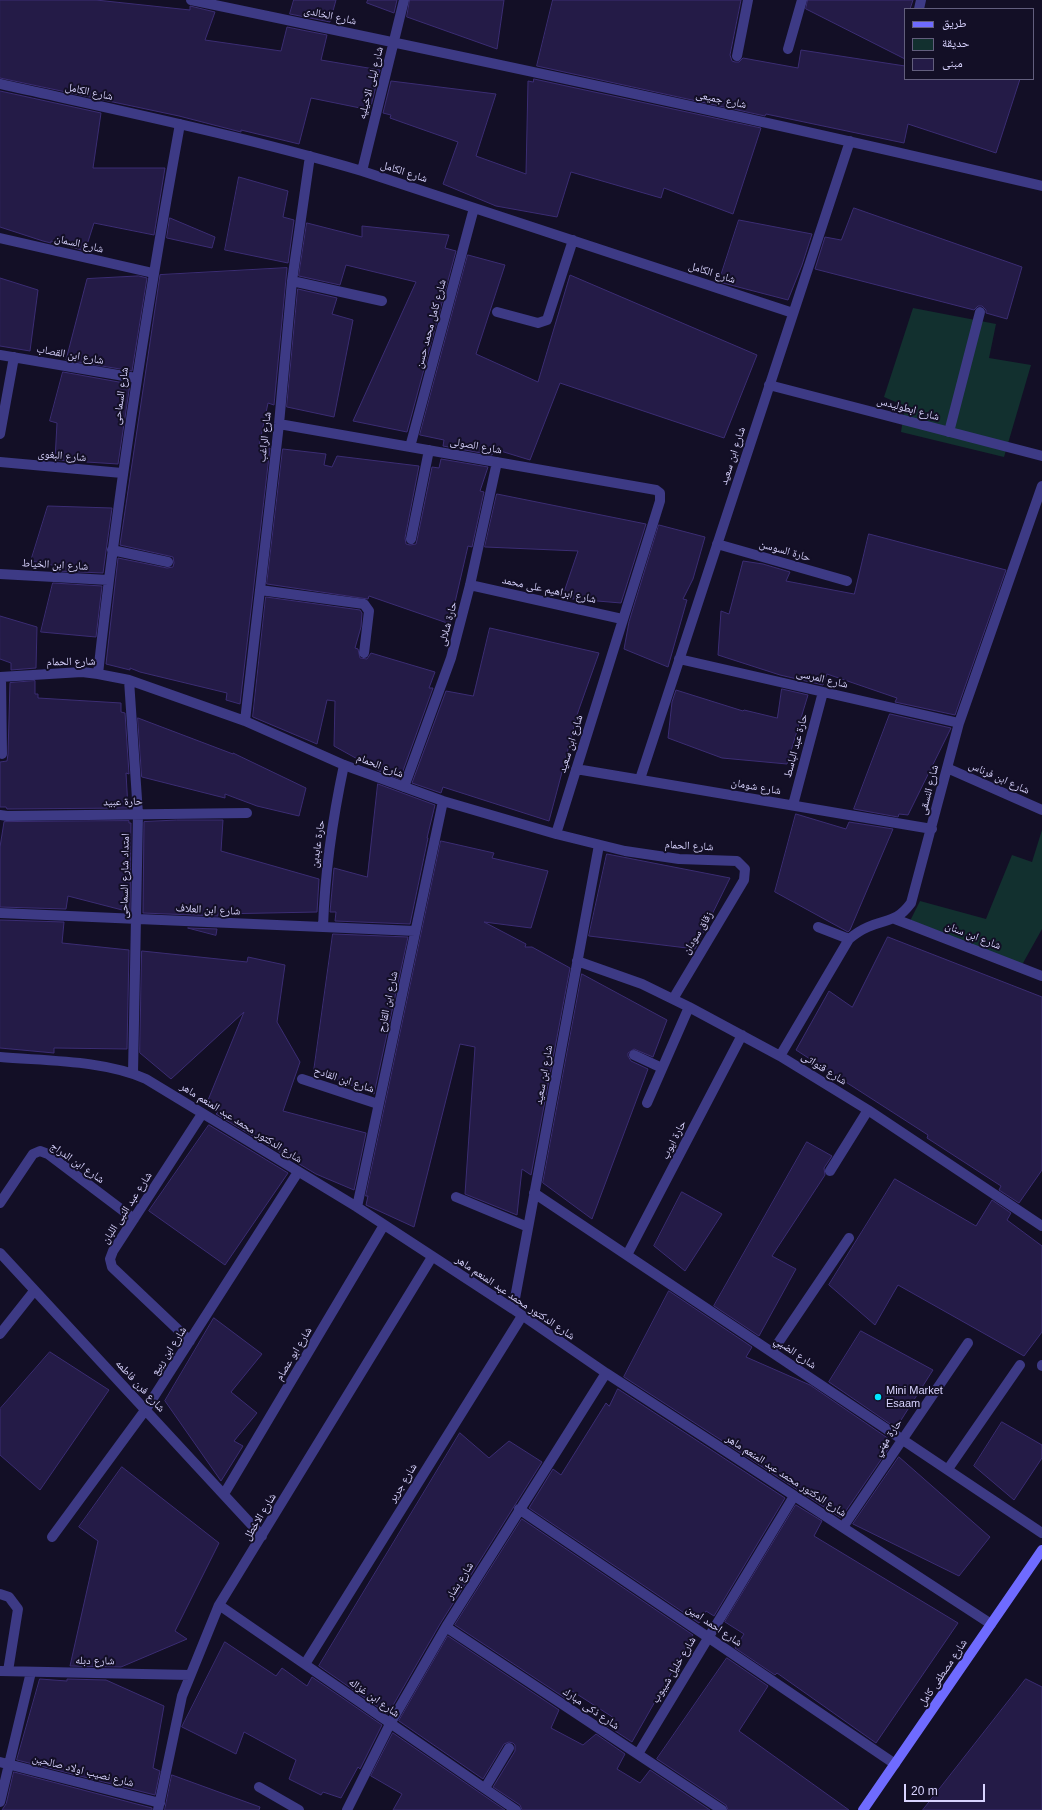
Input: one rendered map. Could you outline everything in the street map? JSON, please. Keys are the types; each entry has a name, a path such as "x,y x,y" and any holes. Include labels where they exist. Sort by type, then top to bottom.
{"main road":[{"name":"شارع مصطفى كامل","path":"864,1810 1042,1550"}],"street":[{"name":"شارع الخالدى","path":"191,0 394,42"},
{"name":"شارع ليلى الاخيليه","path":"362,171 404,0"},
{"path":"737,56 748,0"},
{"path":"788,49 802,0"},
{"name":"شارع جميعى","path":"394,42 850,141 1042,186"},
{"name":"شارع الكامل","path":"0,84 180,124 310,156 362,171 793,313"},
{"name":"شارع السماحى","path":"98,674 108,580 136,378 180,124"},
{"name":"شارع ابن سعيد","path":"640,779 850,141"},
{"name":"شارع الراغب","path":"245,721 279,424 292,280 310,156"},
{"name":"شارع كامل محمد حسن","path":"410,447 474,208"},
{"name":"شارع السمان","path":"0,238 153,273"},
{"path":"497,312 538,323 547,320 573,240"},
{"path":"292,280 382,301"},
{"path":"949,432 980,312"},
{"name":"شارع ابن القصاب","path":"0,355 136,378"},
{"path":"0,434 14,357"},
{"name":"شارع ابطوليدس","path":"769,385 1042,456"},
{"name":"شارع الصولى","path":"279,424 656,490 660,493 660,501"},
{"path":"411,539 429,450"},
{"name":"شارع البغوى","path":"0,462 122,473"},
{"name":"حارة شلالى","path":"404,787 451,658 470,586 497,462"},
{"name":"شارع النسقى","path":"780,1056 849,939 868,927 895,919 907,909 914,896 959,723 1042,486"},
{"name":"شارع ابن سعيد","path":"556,834 660,501"},
{"name":"حارة السوسن","path":"717,544 847,581"},
{"path":"112,550 168,562"},
{"name":"شارع ابن الخياط","path":"0,574 108,580"},
{"name":"شارع ابراهيم على محمد","path":"470,586 622,619"},
{"path":"260,590 364,604 369,611 364,653"},
{"name":"شارع المرسى","path":"679,659 959,723"},
{"name":"شارع الحمام","path":"1,677 82,672 129,680 245,721 344,765 443,801 599,846 652,856 699,860 732,860 742,864 745,869 744,880"},
{"path":"1,677 2,754"},
{"name":"امتداد شارع السماحى","path":"129,680 138,814 133,1073"},
{"name":"حارة عبد الباسط","path":"792,805 823,692"},
{"name":"حارة عابدين","path":"323,927 326,861 344,765"},
{"name":"شارع ابن فرناس","path":"947,768 1042,810"},
{"name":"شارع شومان","path":"576,769 932,829"},
{"name":"شارع ابن القارح","path":"357,1207 443,801"},
{"name":"حارة عبيد","path":"0,814 6,816 247,814"},
{"name":"شارع ابن سعيد","path":"513,1309 599,846"},
{"name":"زقاق سودان","path":"673,999 744,880"},
{"name":"شارع ابن العلاف","path":"0,913 415,931"},
{"name":"شارع ابن سنان","path":"895,919 1042,976"},
{"path":"818,927 849,939"},
{"name":"شارع قنواتى","path":"577,961 642,984 688,1006 780,1056 868,1110 1042,1226"},
{"path":"647,1103 688,1006"},
{"name":"حارة ايوب","path":"627,1255 742,1035"},
{"path":"634,1055 662,1068"},
{"name":"شارع الدكتور محمد عبد المنعم ماهر","path":"0,1057 113,1068 133,1073 146,1079 357,1207 513,1309 606,1373 991,1624"},
{"name":"شارع ابن القادح","path":"302,1079 378,1104"},
{"path":"830,1171 868,1110"},
{"name":"شارع عبد النبى اللبان","path":"190,1341 112,1267 110,1259 113,1251 202,1114"},
{"name":"شارع ابن الدراج","path":"0,1203 33,1154 40,1151 45,1152 134,1219"},
{"name":"شارع ابن ربيع","path":"52,1537 146,1409 298,1172"},
{"name":"شارع الضبي","path":"534,1193 1042,1533"},
{"path":"456,1197 528,1227"},
{"name":"شارع ابو عصام","path":"224,1494 384,1225"},
{"path":"772,1352 849,1238"},
{"name":"شارع فرن فاطمه","path":"0,1253 262,1536"},
{"name":"شارع الاخطل","path":"159,1806 182,1696 220,1605 432,1257"},
{"path":"0,1334 34,1291"},
{"name":"شارع جرير","path":"305,1664 522,1316"},
{"name":"حارة مهني","path":"843,1527 968,1342"},
{"path":"948,1469 1020,1365"},
{"name":"شارع بشار","path":"347,1810 390,1724 446,1627 606,1373"},
{"name":"شارع خليل شيبوب","path":"638,1754 794,1496"},
{"name":"شارع احمد امين","path":"519,1509 895,1764"},
{"path":"0,1594 9,1597 18,1609 4,1672"},
{"name":"شارع ابن غزاله","path":"220,1605 516,1810"},
{"name":"شارع ذكى مبارك","path":"446,1627 722,1810"},
{"name":"شارع دبله","path":"4,1672 190,1675"},
{"path":"0,1802 5,1763 31,1672"},
{"path":"485,1788 509,1748"},
{"name":"شارع نصيب اولاد صالحين","path":"5,1763 159,1806"},
{"path":"259,1787 298,1810"}],"green space":[{"path":"913,308 996,324 989,358 1031,365 1004,457 901,432 905,406 884,397"},
{"path":"1042,830 1042,929 1018,972 908,925 920,901 986,919 1012,855 1032,862"}],"building":[{"path":"0,0 96,0 190,10 190,6 215,12 205,40 281,51 287,27 327,35 321,60 380,70 370,110 311,98 299,144 241,130 241,132 179,116 0,78"},
{"path":"294,0 336,0 330,22 290,14"},
{"path":"368,0 397,0 394,13 367,3"},
{"path":"410,0 504,0 497,49 407,17"},
{"path":"553,0 741,0 730,55 732,61 735,62 739,62 743,58 798,68 801,50 904,66 904,80 1020,80 996,153 908,124 904,143 766,114 765,116 537,66"},
{"path":"808,0 913,0 910,8 904,8 904,58 806,9"},
{"path":"534,79 761,128 733,214 664,188 661,198 571,172 557,217 496,206 443,184 458,142 390,118 391,115 383,113 391,81 496,94 476,156 526,174 528,81 533,82"},
{"path":"0,91 101,113 93,168 165,168 154,235 94,223 85,251 51,241 51,243 43,241 0,227"},
{"path":"239,177 288,191 283,217 294,220 288,263 225,250"},
{"path":"854,208 1022,267 1007,319 986,313 986,310 982,306 978,306 974,310 815,269 825,237 841,240"},
{"path":"170,218 215,237 212,248 167,238"},
{"path":"739,220 812,234 788,300 719,282"},
{"path":"307,223 362,237 362,226 449,235 445,248 456,251 407,432 353,421 416,282 346,265 340,285 299,276"},
{"path":"468,255 505,265 476,354 538,382 570,275 757,355 724,438 560,383 530,460 494,449 492,455 443,446 444,440 420,435"},
{"path":"287,268 274,405 268,403 259,446 270,448 240,704 226,700 227,693 140,672 130,668 130,670 106,664 118,558 167,568 173,567 174,563 173,557 120,545 160,275"},
{"path":"139,276 147,278 132,371 66,360 87,279"},
{"path":"0,278 38,290 30,351 0,346"},
{"path":"298,289 337,298 332,314 353,320 334,417 287,407"},
{"path":"63,372 130,384 118,464 55,460 57,423 50,421"},
{"path":"283,449 326,454 324,465 332,467 337,456 419,466 405,538 406,544 410,545 416,544 432,467 439,468 441,459 488,467 480,491 484,492 472,547 468,546 450,624 369,596 368,599 267,584"},
{"path":"497,494 646,524 621,603 562,598 578,551 485,547"},
{"path":"48,506 112,508 103,573 56,571 57,566 31,561"},
{"path":"659,525 705,537 693,579 683,599 687,600 668,667 624,649 629,622"},
{"path":"869,534 1006,570 955,715 895,702 897,698 827,674 823,685 780,675 718,655 721,611 729,614 743,561 763,564 790,572 786,581 854,594"},
{"path":"53,583 102,586 96,637 41,632"},
{"path":"266,597 360,610 362,613 361,627 355,648 358,649 360,658 367,659 371,653 435,672 429,688 433,688 400,779 379,771 334,746 335,701 327,700 317,744 253,717"},
{"path":"0,616 37,627 36,668 11,670 11,663 0,659"},
{"path":"490,628 599,653 578,712 549,821 443,787 441,793 412,783 446,691 473,696"},
{"path":"35,681 35,694 38,694 38,698 121,703 121,712 125,713 129,774 126,773 128,808 7,809 6,807 0,807 0,762 7,761 8,754 10,683"},
{"path":"782,689 808,695 787,764 722,758 668,738 672,702 676,690 743,711 777,718"},
{"path":"890,714 951,728 908,815 899,814 898,817 854,809"},
{"path":"138,718 233,753 306,788 299,816 257,806 225,794 225,798 142,777"},
{"path":"378,784 435,805 410,924 335,921 336,912 330,912 334,868 367,877"},
{"path":"796,814 846,829 849,822 893,829 848,932 775,892"},
{"path":"223,820 221,851 319,879 317,912 218,914 218,916 143,913 144,822"},
{"path":"129,821 129,823 131,823 130,912 68,896 66,909 0,907 0,847 4,822"},
{"path":"441,841 494,853 492,858 548,871 531,928 484,922 526,944 525,947 532,947 570,968 531,1175 522,1169 517,1215 465,1194 475,1047 460,1044 414,1227 366,1205 368,1196 366,1196"},
{"path":"607,854 730,878 695,949 589,936"},
{"path":"0,920 64,922 62,943 129,950 127,1049 54,1048 54,1053 0,1048"},
{"path":"188,928 217,929 216,935"},
{"path":"333,934 408,937 374,1094 314,1071"},
{"path":"888,937 1042,997 1042,1170 1019,1203 999,1190 1001,1186 927,1138 928,1135 796,1050 829,991 852,1007"},
{"path":"142,951 247,962 248,957 285,965 277,1022 300,1062 283,1111 366,1133 354,1190 316,1174 216,1114 218,1112 206,1105 244,1012 171,1079 140,1053"},
{"path":"582,974 667,1020 653,1057 634,1049 628,1053 631,1061 648,1069 592,1219 543,1183"},
{"path":"209,1125 288,1173 225,1265 149,1211"},
{"path":"807,1142 832,1156 824,1168 825,1175 772,1256 796,1269 759,1336 714,1306"},
{"path":"895,1179 976,1226 992,1200 1011,1213 1007,1220 1042,1246 1042,1332 1024,1356 898,1285 875,1325 829,1285"},
{"path":"682,1192 722,1214 685,1271 654,1246"},
{"path":"669,1291 752,1347 746,1357 810,1385 889,1439 885,1445 889,1448 841,1518 624,1377"},
{"path":"214,1318 262,1354 231,1392 257,1413 234,1441 243,1446 221,1481 165,1401"},
{"path":"861,1331 933,1370 896,1428 829,1382"},
{"path":"50,1352 109,1390 40,1490 0,1455 0,1409"},
{"path":"618,1389 785,1498 714,1616 706,1611 699,1623 529,1508 553,1469 561,1475 606,1403 609,1406"},
{"path":"1002,1422 1042,1445 1042,1458 1014,1500 974,1466"},
{"path":"460,1433 489,1458 509,1441 542,1462 440,1624 388,1714 319,1666"},
{"path":"899,1457 990,1537 959,1576 853,1524"},
{"path":"122,1467 219,1543 175,1631 187,1639 121,1667 70,1666 98,1541 79,1527"},
{"path":"796,1505 822,1521 814,1536 958,1623 876,1743 777,1673 775,1675 735,1648 744,1634 725,1622"},
{"path":"522,1519 693,1635 632,1742 606,1725 614,1718 569,1689 565,1698 455,1625"},
{"path":"448,1636 559,1710 551,1728 583,1745 596,1734 625,1754 617,1769 640,1783 650,1770 710,1810 522,1810 520,1805 493,1787 515,1751 515,1745 513,1743 509,1742 504,1744 483,1779 399,1721"},
{"path":"225,1642 276,1676 282,1668 307,1686 312,1677 382,1725 360,1769 358,1767 341,1798 323,1792 321,1795 289,1779 296,1760 244,1732 236,1754 182,1727"},
{"path":"727,1658 768,1686 739,1731 849,1810 728,1810 726,1805 657,1759"},
{"path":"40,1679 67,1681 67,1679 106,1680 164,1706 153,1768 160,1771 155,1795 17,1760"},
{"path":"1026,1679 1042,1687 1042,1810 923,1810"},
{"path":"393,1733 505,1810 393,1810 402,1794 371,1776"},
{"path":"14,1772 152,1808 152,1810 2,1810 6,1804"},
{"path":"172,1775 260,1807 259,1810 165,1810"}],"place":[{"name":"Mini Market Esaam","path":"878,1397"}]}
